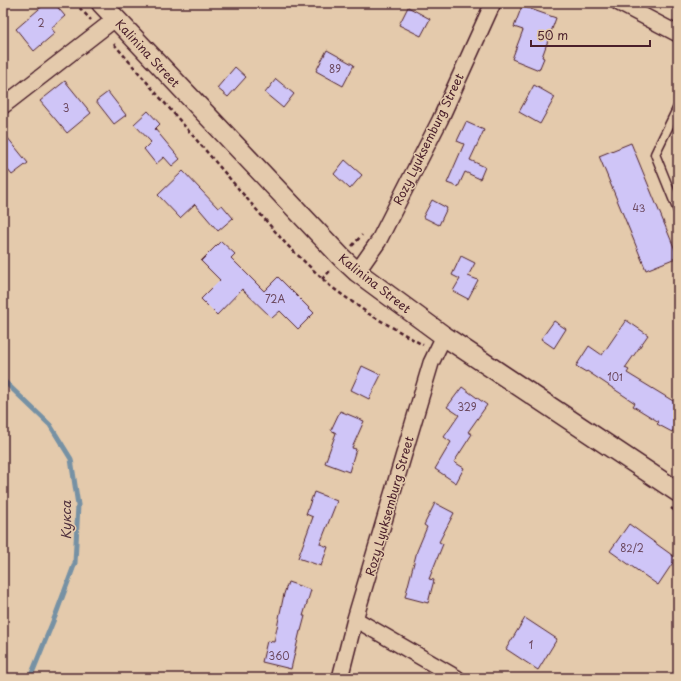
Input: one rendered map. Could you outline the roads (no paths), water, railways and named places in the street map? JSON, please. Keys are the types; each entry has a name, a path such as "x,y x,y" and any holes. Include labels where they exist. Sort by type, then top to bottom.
{"street":[{"name":"Kalinina Street","path":"101,3 342,258 357,272 444,336 678,492"},
{"name":"Rozy Lyuksemburg Street","path":"357,272 378,242 436,127 493,3"},
{"path":"619,3 678,34"},
{"path":"3,106 116,19"},
{"name":"Rozy Lyuksemburg Street","path":"340,678 355,619 431,363 444,336"},
{"path":"355,619 457,678"}],"lane":[{"path":"678,106 656,154 678,211"}],"waterway":[{"name":"Кукса","path":"3,380 50,425 71,459 78,505 75,563 30,678"}]}
